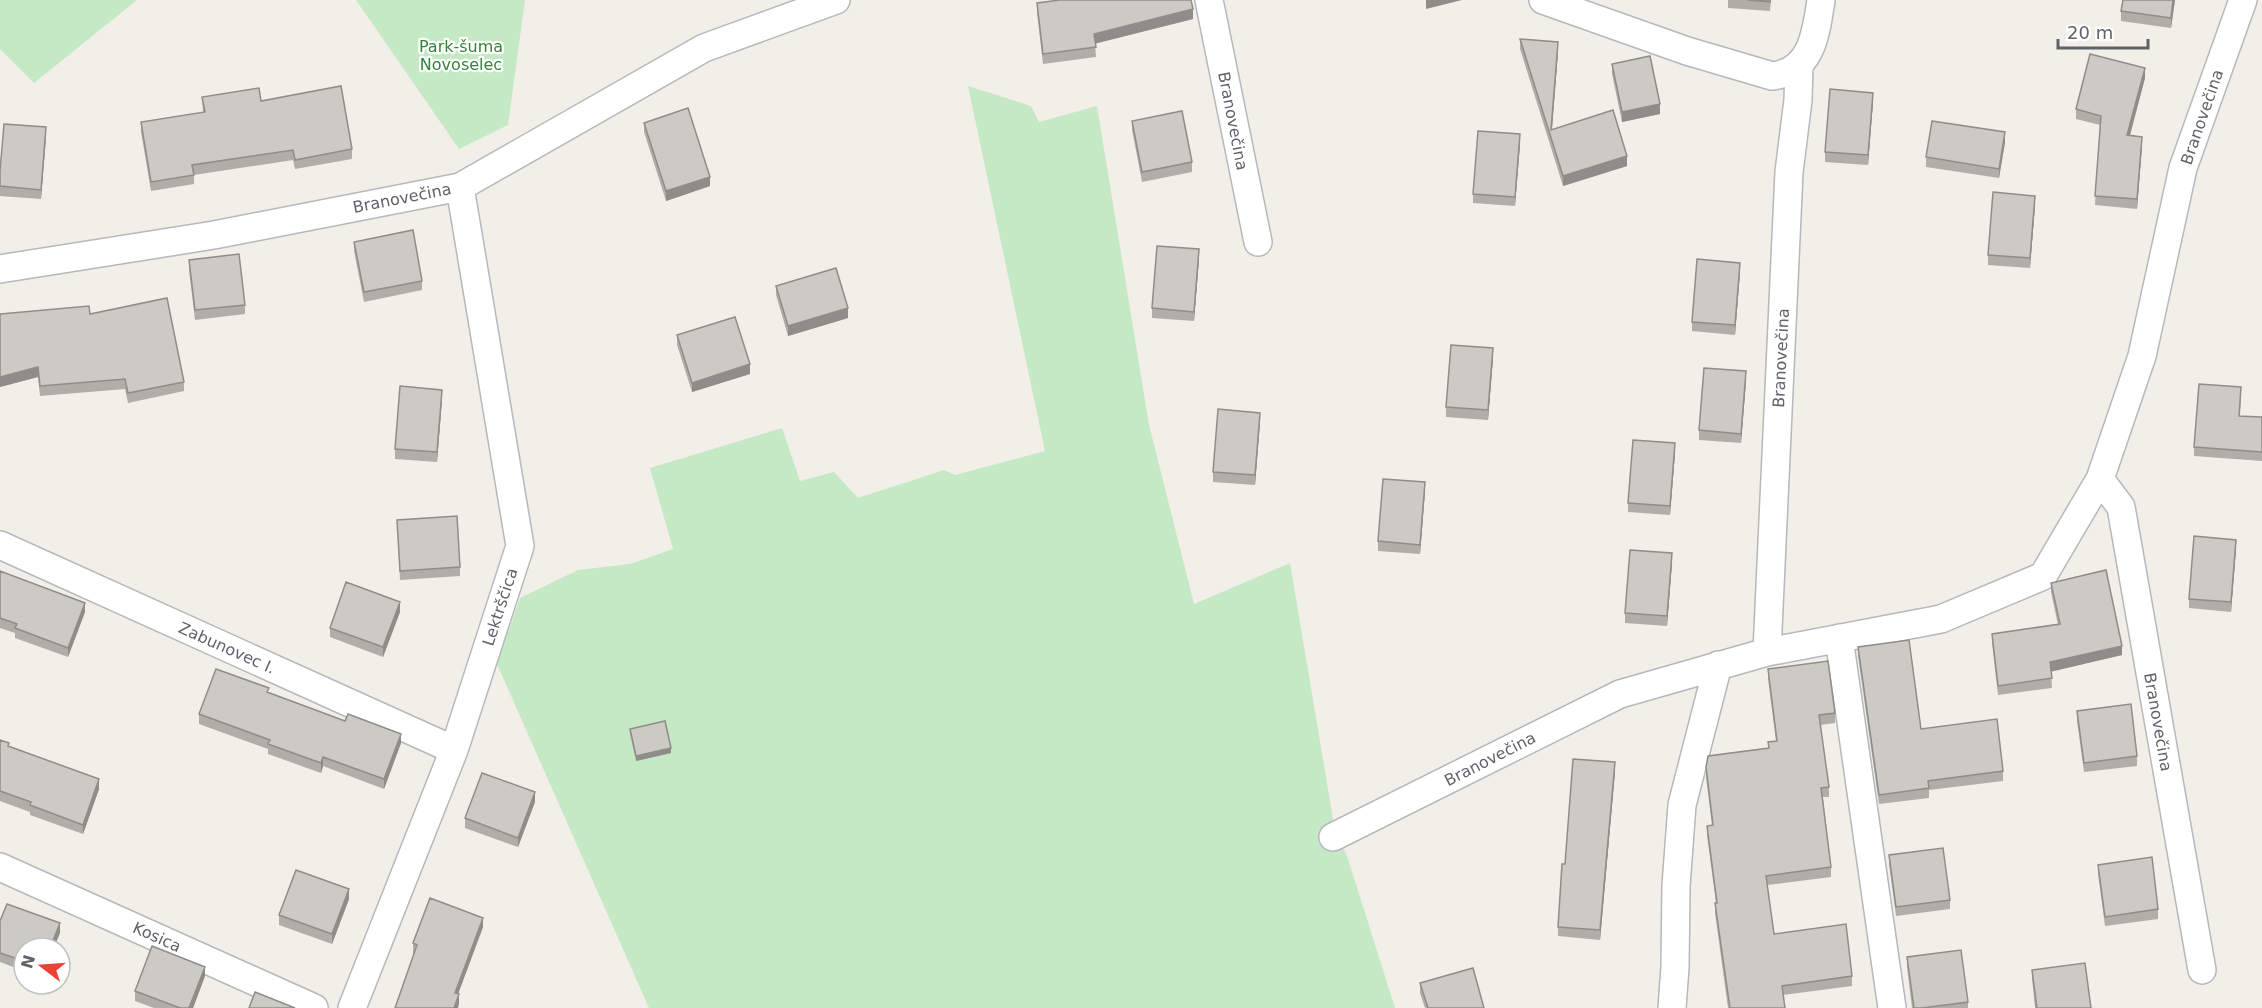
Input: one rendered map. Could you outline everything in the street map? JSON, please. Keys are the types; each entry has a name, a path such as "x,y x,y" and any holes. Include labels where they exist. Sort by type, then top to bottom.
{"street":[{"name":"Branovečina","path":"0,268 214,235 460,187 704,48 836,0"},
{"name":"Branovečina","path":"1209,0 1258,242"},
{"path":"1543,0 1687,51 1761,74 1772,76 1784,74 1799,65"},
{"name":"Branovečina","path":"1767,652 1790,172 1798,100 1799,65 1809,50 1816,29 1821,0"},
{"name":"Branovečina","path":"1333,837 1620,693 1767,652 1941,619 2043,576 2100,479 2142,356 2183,168 2243,0"},
{"name":"Lektrščica","path":"352,1008 454,750 520,546 460,187"},
{"name":"Branovečina","path":"2100,479 2121,507 2202,970"},
{"name":"Zabunovec I.","path":"0,545 454,750"},
{"path":"1839,638 1892,1008"},
{"path":"1672,1008 1676,886 1682,805 1718,665"},
{"name":"Kosica","path":"0,867 314,1008"}],"green space":[{"path":"0,0 137,0 34,83 0,49"},
{"name":"Park-šuma Novoselec","path":"356,0 525,0 508,125 459,149"},
{"path":"968,86 1031,106 1039,122 1097,106 1149,425 1194,604 1290,563 1334,825 1348,859 1395,1008 649,1008 497,664 520,598 578,570 630,564 673,549 650,468 782,428 800,481 834,472 858,498 944,470 955,475 1045,451"}],"building":[{"path":"1060,0 1191,0 1193,9 1094,34 1096,47 1043,54 1037,3"},
{"path":"2123,0 2173,0 2171,18 2121,11"},
{"path":"1520,39 1558,42 1551,130 1613,110 1627,156 1563,176"},
{"path":"2090,54 2145,68 2127,135 2142,137 2137,199 2095,196 2101,116 2076,109"},
{"path":"1650,56 1660,104 1622,112 1612,64"},
{"path":"341,86 352,149 295,160 293,150 192,165 194,175 151,182 141,122 205,112 202,97 259,88 261,101"},
{"path":"1830,89 1873,93 1868,155 1825,152"},
{"path":"688,108 710,177 666,191 644,123"},
{"path":"1182,111 1192,162 1142,172 1132,121"},
{"path":"1932,121 2005,132 1999,169 1926,157"},
{"path":"4,124 46,127 41,190 0,186"},
{"path":"1478,131 1520,134 1515,197 1473,194"},
{"path":"1993,192 2035,196 2030,258 1988,255"},
{"path":"413,230 422,281 364,292 354,242"},
{"path":"1157,246 1199,249 1194,312 1152,308"},
{"path":"239,254 245,305 195,310 189,260"},
{"path":"1697,259 1740,263 1735,325 1692,322"},
{"path":"836,268 848,308 788,326 776,286"},
{"path":"167,298 184,382 128,393 125,379 40,386 38,367 0,377 0,314 89,306 90,314"},
{"path":"735,317 750,364 692,383 677,335"},
{"path":"1451,345 1493,348 1488,410 1446,407"},
{"path":"1704,368 1746,371 1741,434 1699,430"},
{"path":"2199,384 2241,387 2239,416 2262,417 2262,452 2194,447"},
{"path":"400,386 442,390 437,452 395,449"},
{"path":"1218,409 1260,413 1255,475 1213,472"},
{"path":"1633,440 1675,443 1670,506 1628,503"},
{"path":"1383,479 1425,482 1420,545 1378,541"},
{"path":"457,516 460,567 400,571 397,520"},
{"path":"2194,536 2236,540 2231,602 2189,599"},
{"path":"1630,550 1672,553 1667,616 1625,613"},
{"path":"2106,570 2122,646 2050,662 2052,678 1998,686 1992,634 2060,624 2051,583"},
{"path":"0,571 85,603 68,648 15,628 17,624 0,618"},
{"path":"346,582 400,602 383,647 330,628"},
{"path":"1909,640 1921,729 1997,719 2003,771 1928,781 1929,788 1879,795 1858,647"},
{"path":"1828,661 1835,713 1819,715 1829,787 1821,788 1831,867 1766,876 1774,934 1846,924 1852,976 1782,986 1785,1008 1730,1008 1707,826 1713,825 1706,767 1708,756 1769,748 1768,742 1777,741 1768,669"},
{"path":"216,669 269,688 267,692 345,721 348,714 401,734 384,779 323,757 321,763 268,744 270,740 199,714"},
{"path":"2131,704 2137,756 2084,763 2077,711"},
{"path":"665,721 671,748 636,756 630,729"},
{"path":"0,740 9,743 8,746 99,779 83,825 0,791"},
{"path":"1573,759 1615,762 1600,930 1558,927"},
{"path":"482,773 535,792 518,838 465,818"},
{"path":"1943,848 1950,900 1896,907 1889,855"},
{"path":"2152,857 2158,909 2105,917 2098,865"},
{"path":"296,870 349,889 332,934 279,915"},
{"path":"430,898 483,918 455,993 459,994 454,1008 395,1008 417,945 413,943"},
{"path":"7,904 60,923 55,936 12,936 12,957 0,953 0,921"},
{"path":"152,946 205,967 189,1008 180,1008 135,991"},
{"path":"1961,950 1968,1002 1914,1008 1907,957"},
{"path":"2085,963 2091,1008 2037,1008 2032,970"},
{"path":"1473,968 1484,1008 1428,1008 1420,983"},
{"path":"255,992 295,1008 249,1008"}]}
